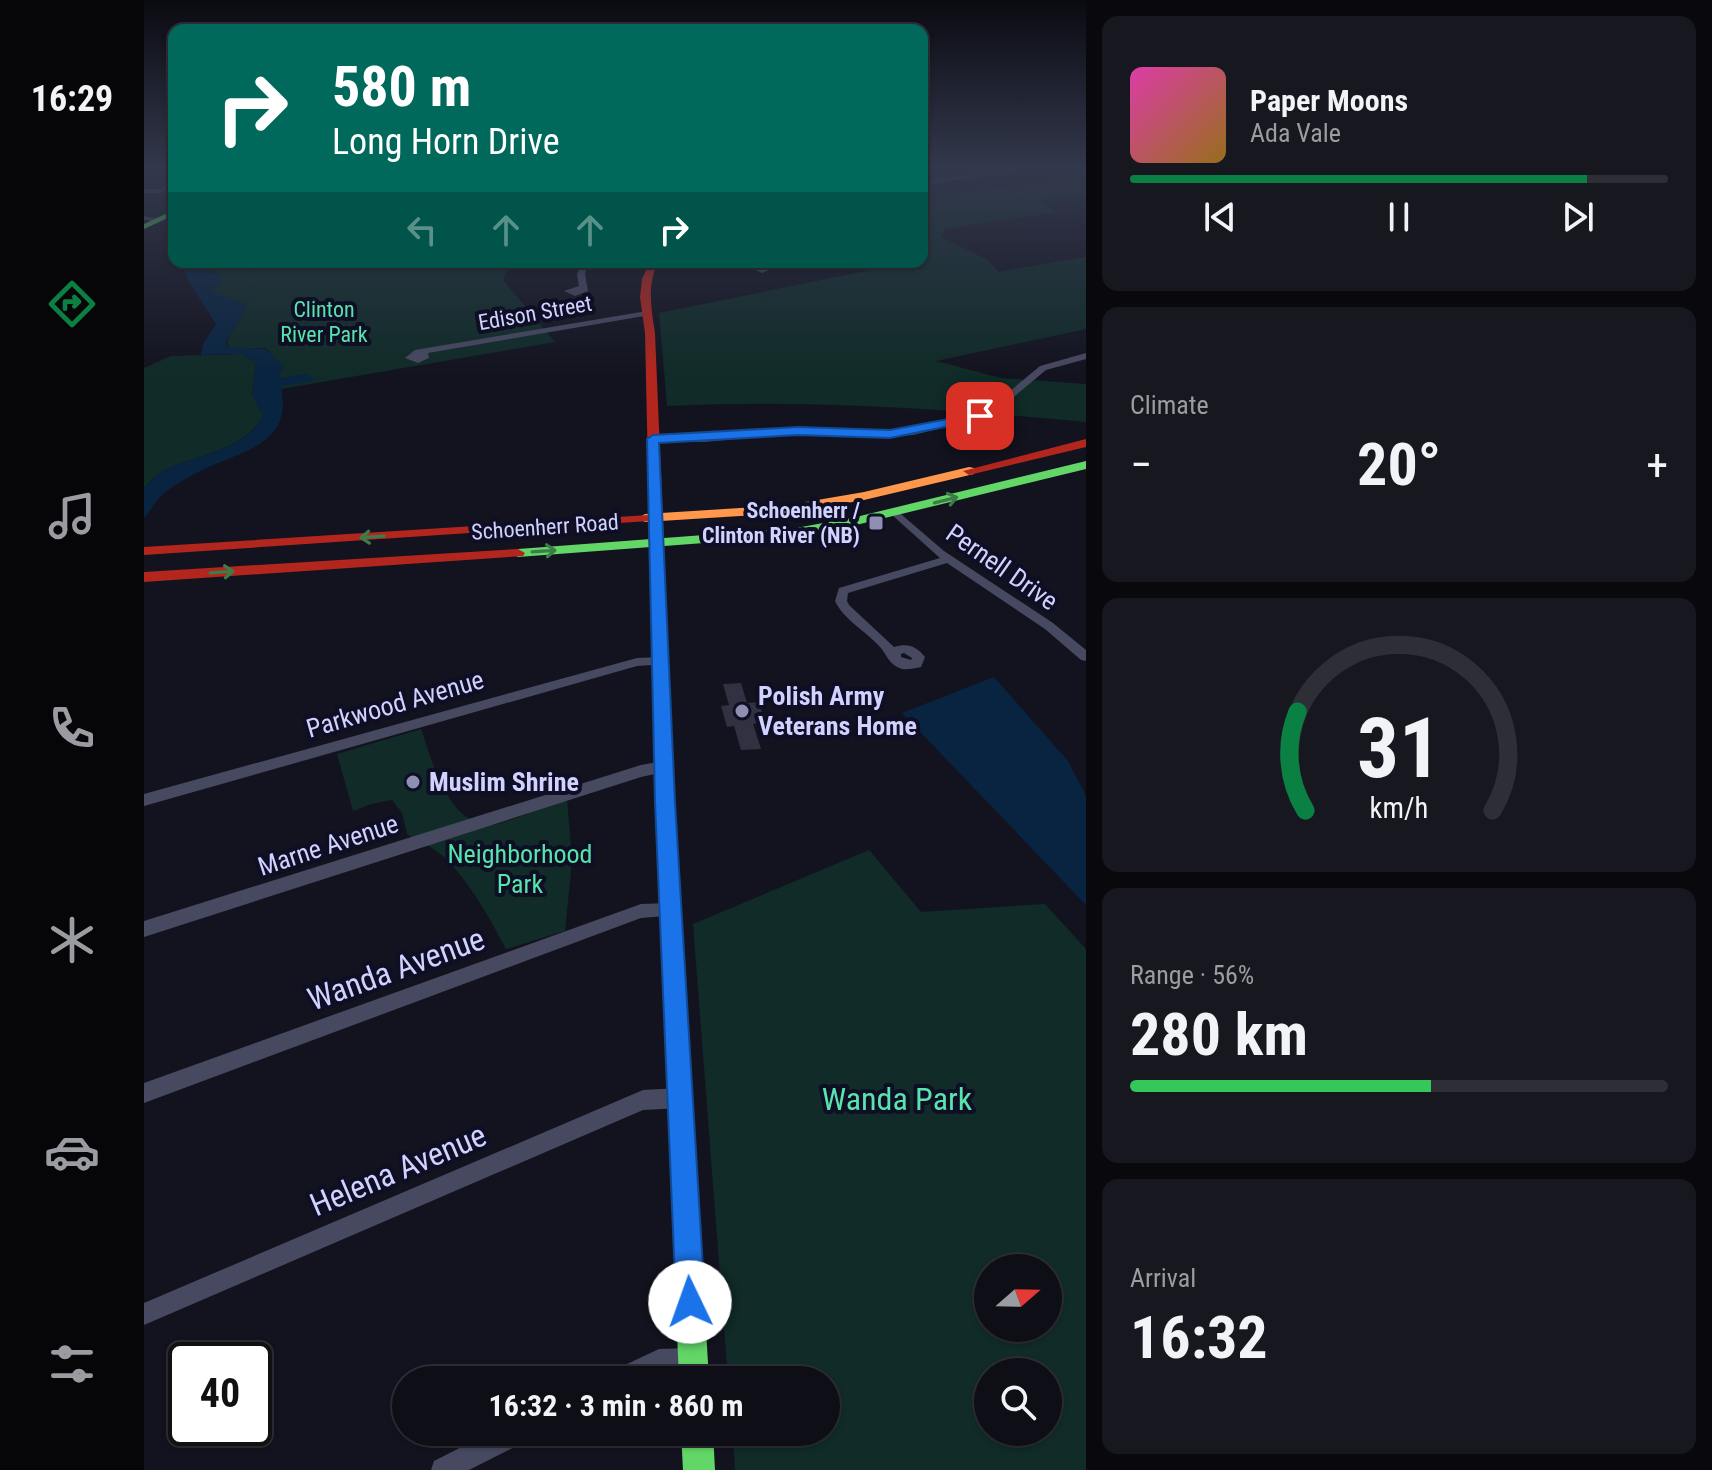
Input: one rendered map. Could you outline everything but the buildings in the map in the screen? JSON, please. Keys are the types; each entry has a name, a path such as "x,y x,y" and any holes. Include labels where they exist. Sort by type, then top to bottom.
{"main road":[{"path":"651,268 647,275 647,313 664,767 694,1366"},
{"name":"Schoenherr Road","path":"146,551 744,513 827,503 1086,443"},
{"path":"1042,453 1037,464 1052,473"},
{"name":"Schoenherr Road","path":"144,577 796,532 895,512 1086,465"},
{"path":"980,468 994,477 991,488"},
{"path":"423,558 420,551 423,543 450,532"},
{"path":"698,1446 699,1470"}],"street":[{"path":"579,287 583,268"},
{"name":"Edison Street","path":"424,352 647,313"},
{"path":"653,439 704,439 788,431 913,432 988,414 1043,368 1086,356"},
{"name":"Pernell Drive","path":"895,512 949,559 1049,626 1086,657"},
{"path":"894,650 844,607 841,601 843,591 949,559"},
{"name":"Parkwood Avenue","path":"144,800 641,661 661,661"},
{"name":"Marne Avenue","path":"144,929 641,771 664,767"},
{"name":"Wanda Avenue","path":"144,1093 641,911 671,910"},
{"name":"Helena Avenue","path":"144,1314 643,1100 681,1098"},
{"path":"648,1366 659,1361 678,1366"},
{"path":"443,1470 490,1446"}],"green space":[{"path":"928,238 942,238 988,260 999,272 1086,257 1086,329 936,361 1001,378 1086,384 1086,422 876,406 667,406 659,313 881,268 928,268"},
{"name":"Clinton River Park","path":"208,268 508,268 503,280 555,342 281,389 278,375 283,368 266,348 229,348 227,341 246,305 209,291 220,283 219,275"},
{"path":"241,354 256,363 252,394 263,416 255,428 232,444 163,471 144,488 144,368 171,356"},
{"name":"Neighborhood Park","path":"421,729 436,773 452,802 475,822 497,824 567,798 572,861 565,931 506,949 479,901 454,868 437,851 407,834 402,813 392,800 353,811 337,754"},
{"name":"Wanda Park","path":"869,850 921,912 1045,904 1086,949 1086,1470 735,1470 734,1446 840,1446 840,1366 727,1366 693,924"}],"water":[{"path":"183,268 207,268 219,276 220,283 210,291 246,304 243,315 226,341 228,347 266,349 284,368 278,375 283,400 281,419 273,433 260,444 208,467 169,489 144,518 144,488 155,477 176,465 245,437 263,416 252,394 256,363 241,354 201,355 203,344 216,324"},
{"path":"994,677 1068,761 1086,796 1086,905 902,713"}],"waterway":[{"path":"265,390 280,382 306,378"}],"traffic: fast":[{"path":"518,553 796,532 856,521 1086,465"},
{"path":"665,806 693,1366"},
{"path":"698,1446 699,1470"}],"traffic: slow":[{"path":"645,518 788,509 864,496 969,471"}],"traffic: jam":[{"path":"651,268 645,297 650,333 665,806"},
{"path":"969,471 1086,443"},
{"path":"144,551 645,518"},
{"path":"144,577 518,553"}],"place":[{"name":"Schoenherr / Clinton River (NB)","path":"876,523"},
{"name":"Polish Army Veterans Home","path":"742,711"},
{"name":"Muslim Shrine","path":"413,782"}],"route":[{"path":"690,1302 665,802 653,439 704,439 798,431 890,434 913,432 980,416"}]}
